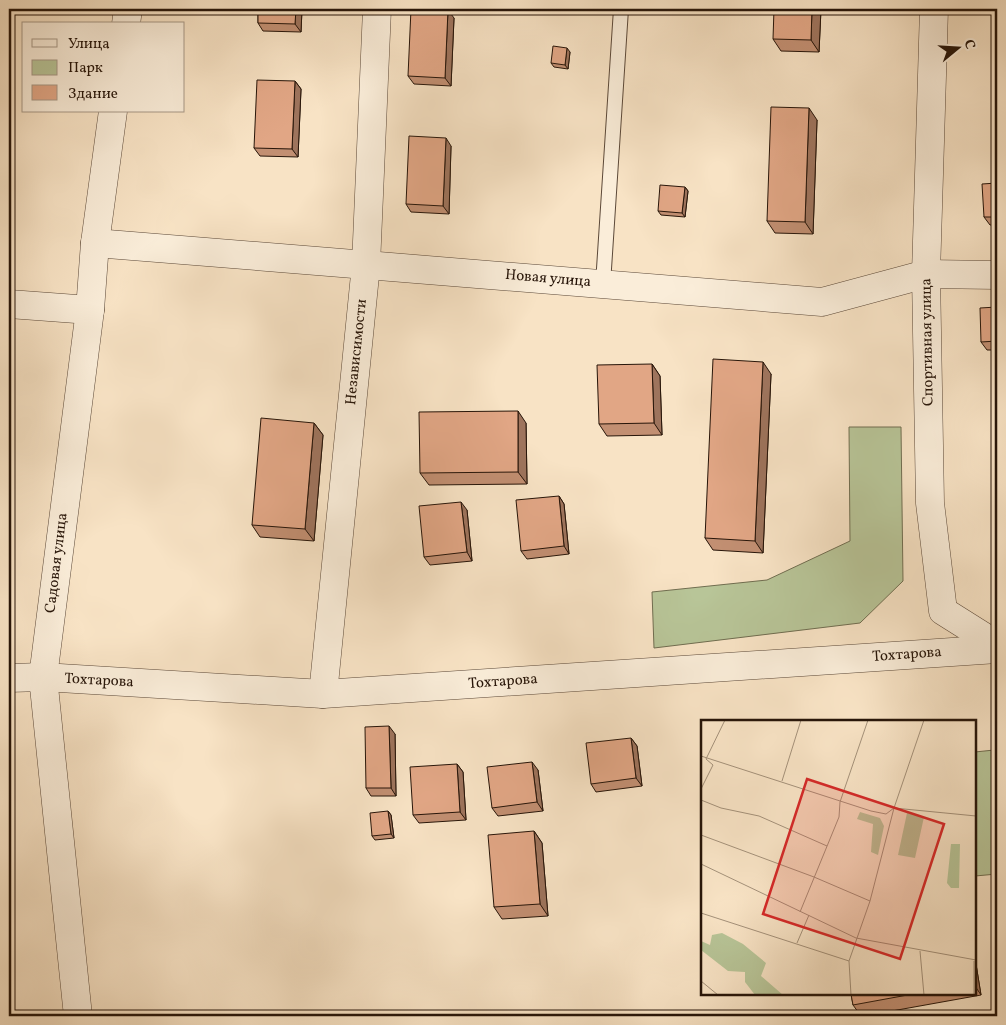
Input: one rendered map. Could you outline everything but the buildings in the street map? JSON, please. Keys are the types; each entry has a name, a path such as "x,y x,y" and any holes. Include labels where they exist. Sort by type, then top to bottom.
{"street":[{"path":"126,22 128,9"},
{"name":"Независимости","path":"323,694 366,265 377,9"},
{"name":"Спортивная улица","path":"934,9 926,274 930,503 943,610 997,645"},
{"name":"Садовая улица","path":"78,1016 43,677 90,310 95,243 114,112"},
{"name":"Новая улица","path":"95,243 822,302 926,274 997,275"},
{"path":"9,304 90,310"},
{"name":"Тохтарова","path":"9,678 43,677 323,694 997,650"}],"lane":[{"path":"603,284 620,9"}],"green space":[{"path":"849,427 901,427 903,581 860,623 654,648 652,592 767,580 850,541"},
{"path":"994,750 997,781 997,874 976,876 976,752"}]}
